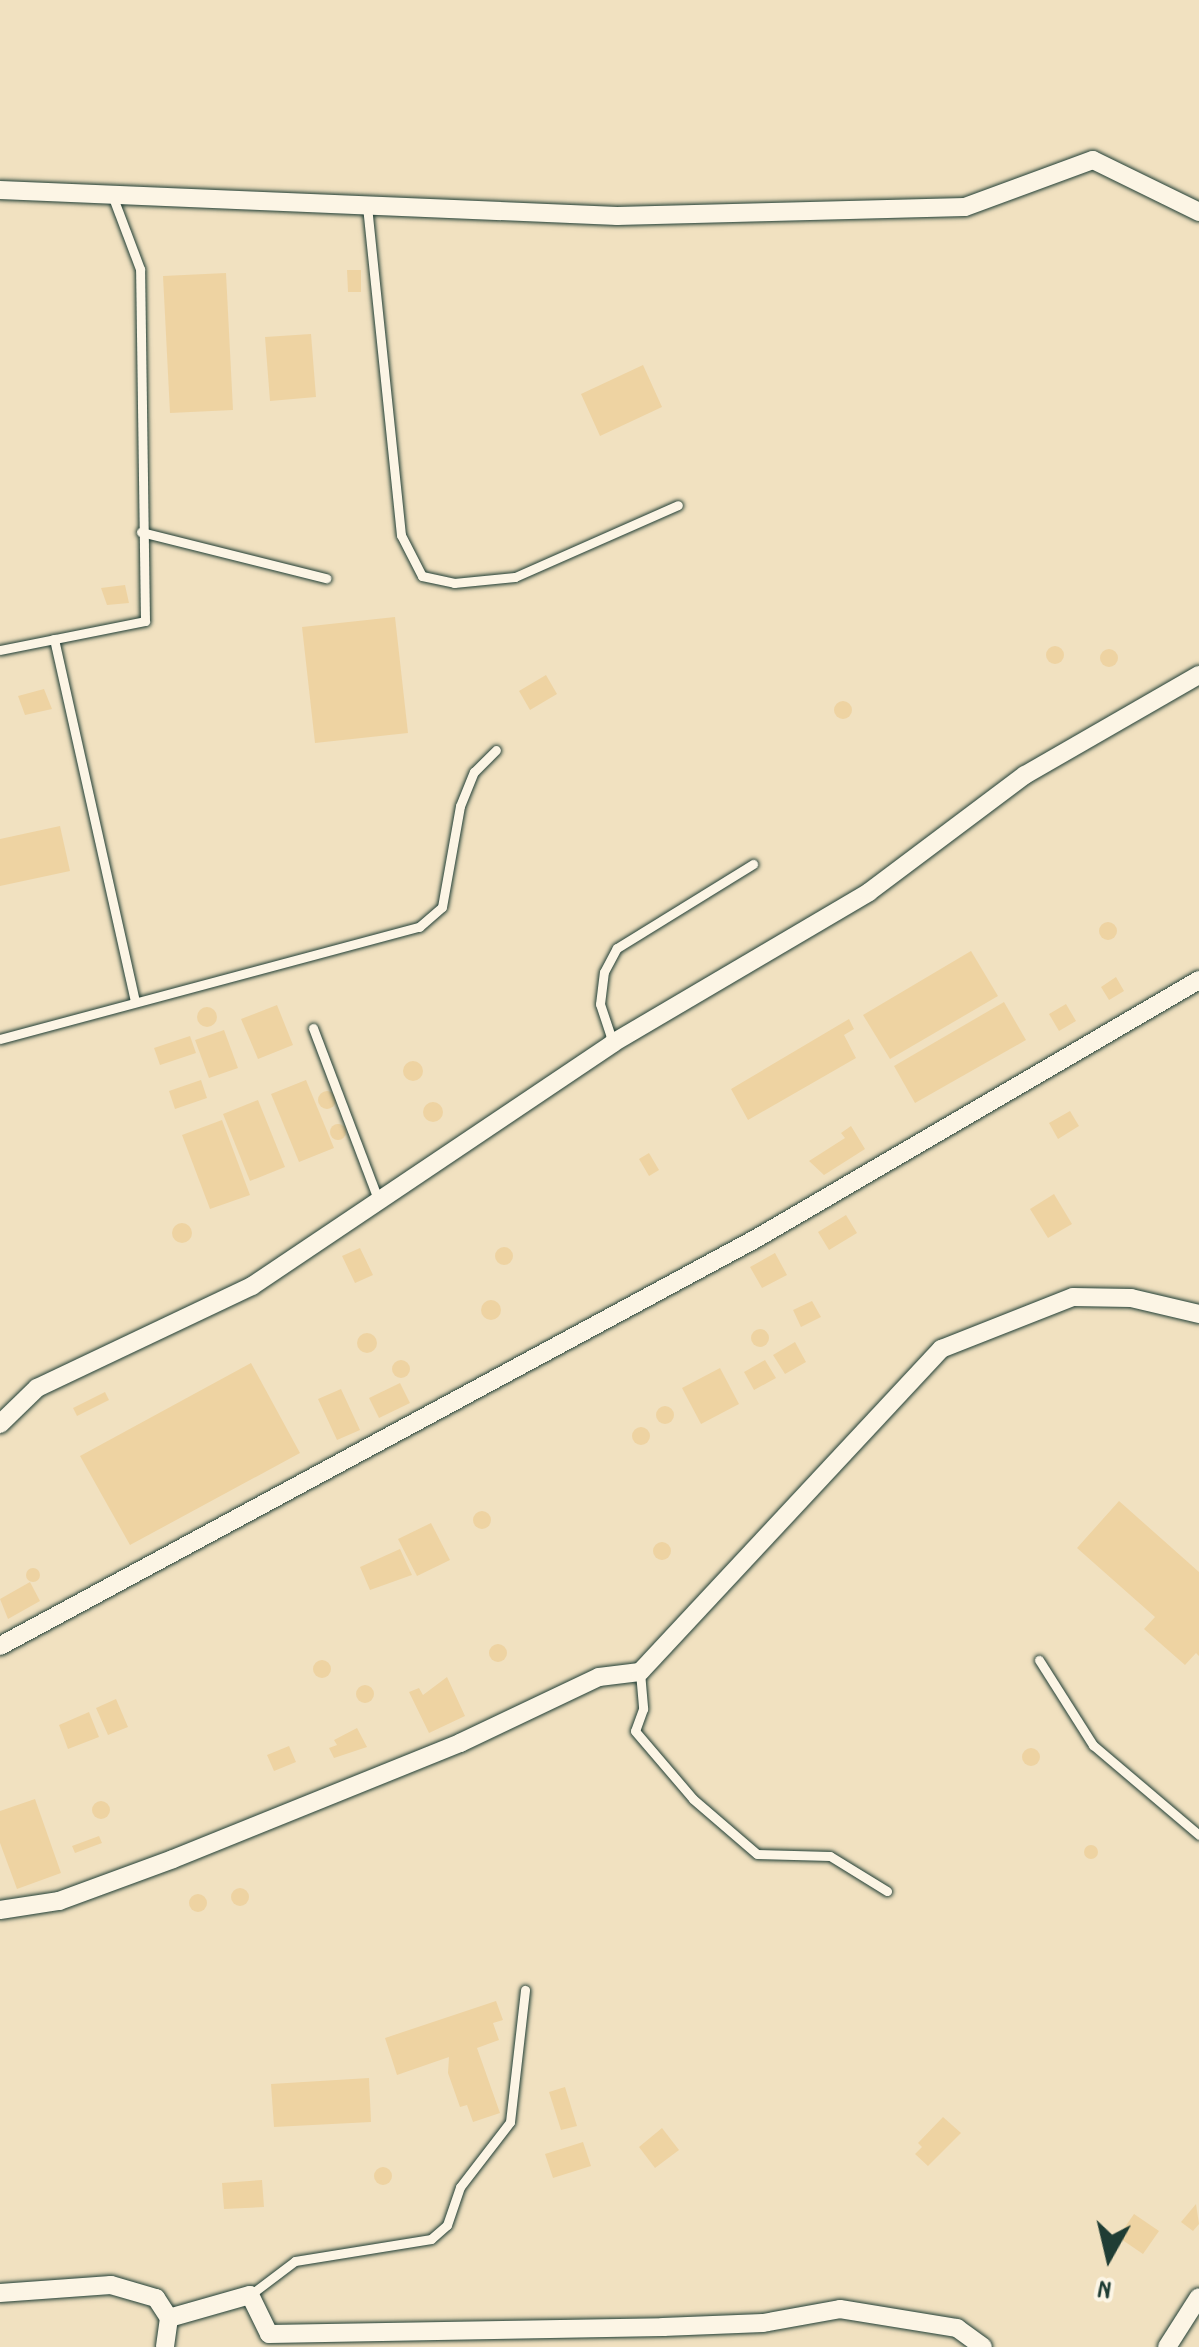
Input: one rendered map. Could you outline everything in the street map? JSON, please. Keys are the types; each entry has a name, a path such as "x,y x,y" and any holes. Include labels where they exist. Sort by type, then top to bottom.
{"street":[{"path":"0,190 617,216 966,208 1093,160 1199,212"},
{"path":"0,1424 38,1388 252,1286 380,1204 614,1043 869,892 1025,775 1199,675"},
{"path":"0,1646 757,1238 1199,980"},
{"path":"0,1910 58,1901 173,1859 460,1742 599,1678 640,1672 941,1350 1073,1297 1131,1298 1199,1314"},
{"path":"0,2293 111,2286 156,2298 169,2318 165,2347"},
{"path":"169,2318 250,2295 269,2334 723,2325 763,2323 840,2309 957,2328 983,2347"},
{"path":"1166,2347 1199,2297"}],"lane":[{"path":"0,650 145,621 140,268 112,195"},
{"path":"367,204 401,535 422,576 454,584 515,577 678,505"},
{"path":"142,532 326,578"},
{"path":"54,640 135,1000"},
{"path":"0,1039 135,1000 420,928 442,907 460,806 474,772 496,750"},
{"path":"614,1043 600,1004 604,972 617,948 753,864"},
{"path":"313,1028 380,1204"},
{"path":"1039,1660 1093,1745 1199,1835"},
{"path":"640,1672 642,1709 635,1731 694,1799 757,1854 830,1856 886,1890"},
{"path":"250,2295 295,2261 430,2239 447,2225 460,2187 510,2122 526,1990"}],"shaded area":[{"path":"0,0 1199,0 1199,2347 0,2347"}],"building":[{"path":"347,270 361,270 361,292 348,292"},
{"path":"226,273 233,410 170,413 163,276"},
{"path":"311,334 316,397 270,401 265,337"},
{"path":"643,365 662,407 600,436 581,394"},
{"path":"125,585 129,603 107,605 101,588"},
{"path":"395,617 408,733 315,743 302,627"},
{"path":"1055,646 1062,648 1062,662 1055,664 1048,662 1046,655 1048,648"},
{"path":"1109,649 1116,651 1116,665 1109,667 1102,665 1100,658 1102,651"},
{"path":"546,675 557,694 530,710 519,691"},
{"path":"44,689 52,709 25,715 18,696"},
{"path":"843,701 850,703 850,717 843,719 836,717 834,710 836,703"},
{"path":"60,826 70,871 0,886 0,839"},
{"path":"1108,922 1115,924 1115,938 1108,940 1101,938 1099,931 1101,924"},
{"path":"971,951 998,996 890,1059 863,1015"},
{"path":"1116,977 1124,991 1109,1000 1101,987"},
{"path":"1004,1002 1026,1040 915,1103 894,1066"},
{"path":"1066,1004 1076,1021 1059,1031 1049,1014"},
{"path":"277,1005 293,1045 258,1059 241,1019"},
{"path":"207,1007 217,1017 207,1027 197,1017"},
{"path":"849,1019 854,1029 844,1035 856,1058 748,1120 731,1089"},
{"path":"224,1030 238,1068 209,1078 195,1040"},
{"path":"190,1036 196,1053 160,1065 154,1048"},
{"path":"413,1061 423,1071 413,1081 403,1071"},
{"path":"201,1080 207,1098 175,1109 169,1091"},
{"path":"306,1080 334,1148 299,1162 271,1094"},
{"path":"327,1091 336,1100 327,1109 318,1100"},
{"path":"258,1100 285,1167 250,1181 223,1114"},
{"path":"433,1102 443,1112 433,1122 423,1112"},
{"path":"1070,1111 1079,1126 1058,1139 1049,1123"},
{"path":"222,1120 250,1195 210,1209 182,1135"},
{"path":"338,1124 346,1132 338,1140 330,1132"},
{"path":"851,1126 865,1149 824,1175 809,1161 845,1138 841,1133"},
{"path":"649,1153 659,1170 649,1176 639,1159"},
{"path":"1054,1194 1072,1224 1048,1238 1030,1209"},
{"path":"846,1215 857,1233 829,1250 818,1232"},
{"path":"182,1223 192,1233 182,1243 172,1233"},
{"path":"504,1247 513,1256 504,1265 495,1256"},
{"path":"360,1248 373,1275 355,1283 342,1256"},
{"path":"775,1253 787,1275 762,1288 750,1267"},
{"path":"491,1300 501,1310 491,1320 481,1310"},
{"path":"812,1301 821,1317 801,1327 793,1310"},
{"path":"760,1329 767,1331 767,1345 760,1347 753,1345 751,1338 753,1331"},
{"path":"367,1333 377,1343 367,1353 357,1343"},
{"path":"795,1342 806,1362 785,1374 773,1355"},
{"path":"401,1360 408,1362 408,1376 401,1378 394,1376 392,1369 394,1362"},
{"path":"765,1360 776,1378 754,1390 744,1372"},
{"path":"251,1363 300,1453 130,1545 80,1456"},
{"path":"720,1368 739,1404 701,1424 682,1388"},
{"path":"400,1383 410,1403 379,1418 369,1398"},
{"path":"341,1389 360,1430 337,1440 318,1399"},
{"path":"105,1392 109,1400 77,1416 73,1408"},
{"path":"665,1406 672,1408 672,1422 665,1424 658,1422 656,1415 658,1408"},
{"path":"641,1427 648,1429 648,1443 641,1445 634,1443 632,1436 634,1429"},
{"path":"1119,1501 1199,1572 1199,1656 1196,1653 1185,1665 1144,1629 1155,1617 1077,1548"},
{"path":"482,1511 489,1513 489,1527 482,1529 475,1527 473,1520 475,1513"},
{"path":"431,1523 450,1560 417,1576 398,1539"},
{"path":"662,1542 669,1544 669,1558 662,1560 655,1558 653,1551 655,1544"},
{"path":"400,1549 412,1575 370,1590 360,1567"},
{"path":"33,1568 40,1575 33,1582 26,1575"},
{"path":"30,1582 40,1601 8,1619 0,1599"},
{"path":"498,1644 505,1646 505,1660 498,1662 491,1660 489,1653 491,1646"},
{"path":"322,1660 329,1662 329,1676 322,1678 315,1676 313,1669 315,1662"},
{"path":"447,1677 465,1716 429,1733 409,1692 419,1688 423,1695"},
{"path":"365,1685 374,1694 365,1703 356,1694"},
{"path":"116,1699 128,1727 108,1735 96,1708"},
{"path":"89,1712 99,1737 68,1749 59,1725"},
{"path":"357,1728 367,1747 334,1758 329,1748 337,1745 334,1740"},
{"path":"289,1746 296,1762 274,1771 267,1755"},
{"path":"1031,1748 1040,1757 1031,1766 1022,1757"},
{"path":"35,1799 61,1873 17,1889 0,1843 0,1811"},
{"path":"101,1801 108,1803 108,1817 101,1819 94,1817 92,1810 94,1803"},
{"path":"99,1836 102,1843 75,1853 72,1846"},
{"path":"1091,1845 1098,1852 1091,1859 1084,1852"},
{"path":"240,1888 247,1890 247,1904 240,1906 233,1904 231,1897 233,1890"},
{"path":"198,1894 207,1903 198,1912 189,1903"},
{"path":"496,2001 503,2020 493,2023 499,2040 477,2048 500,2113 473,2122 467,2105 460,2107 448,2073 449,2057 397,2075 385,2038"},
{"path":"369,2078 371,2122 274,2127 271,2084"},
{"path":"565,2087 577,2126 561,2130 549,2092"},
{"path":"943,2117 961,2133 928,2166 915,2154 922,2147 918,2143"},
{"path":"662,2128 679,2150 655,2168 639,2147"},
{"path":"583,2142 591,2166 553,2178 545,2154"},
{"path":"383,2167 390,2169 390,2183 383,2185 376,2183 374,2176 376,2169"},
{"path":"262,2180 264,2207 224,2209 222,2183"},
{"path":"1196,2204 1199,2224 1193,2231 1181,2222"},
{"path":"1134,2214 1159,2231 1143,2254 1118,2237"}]}
